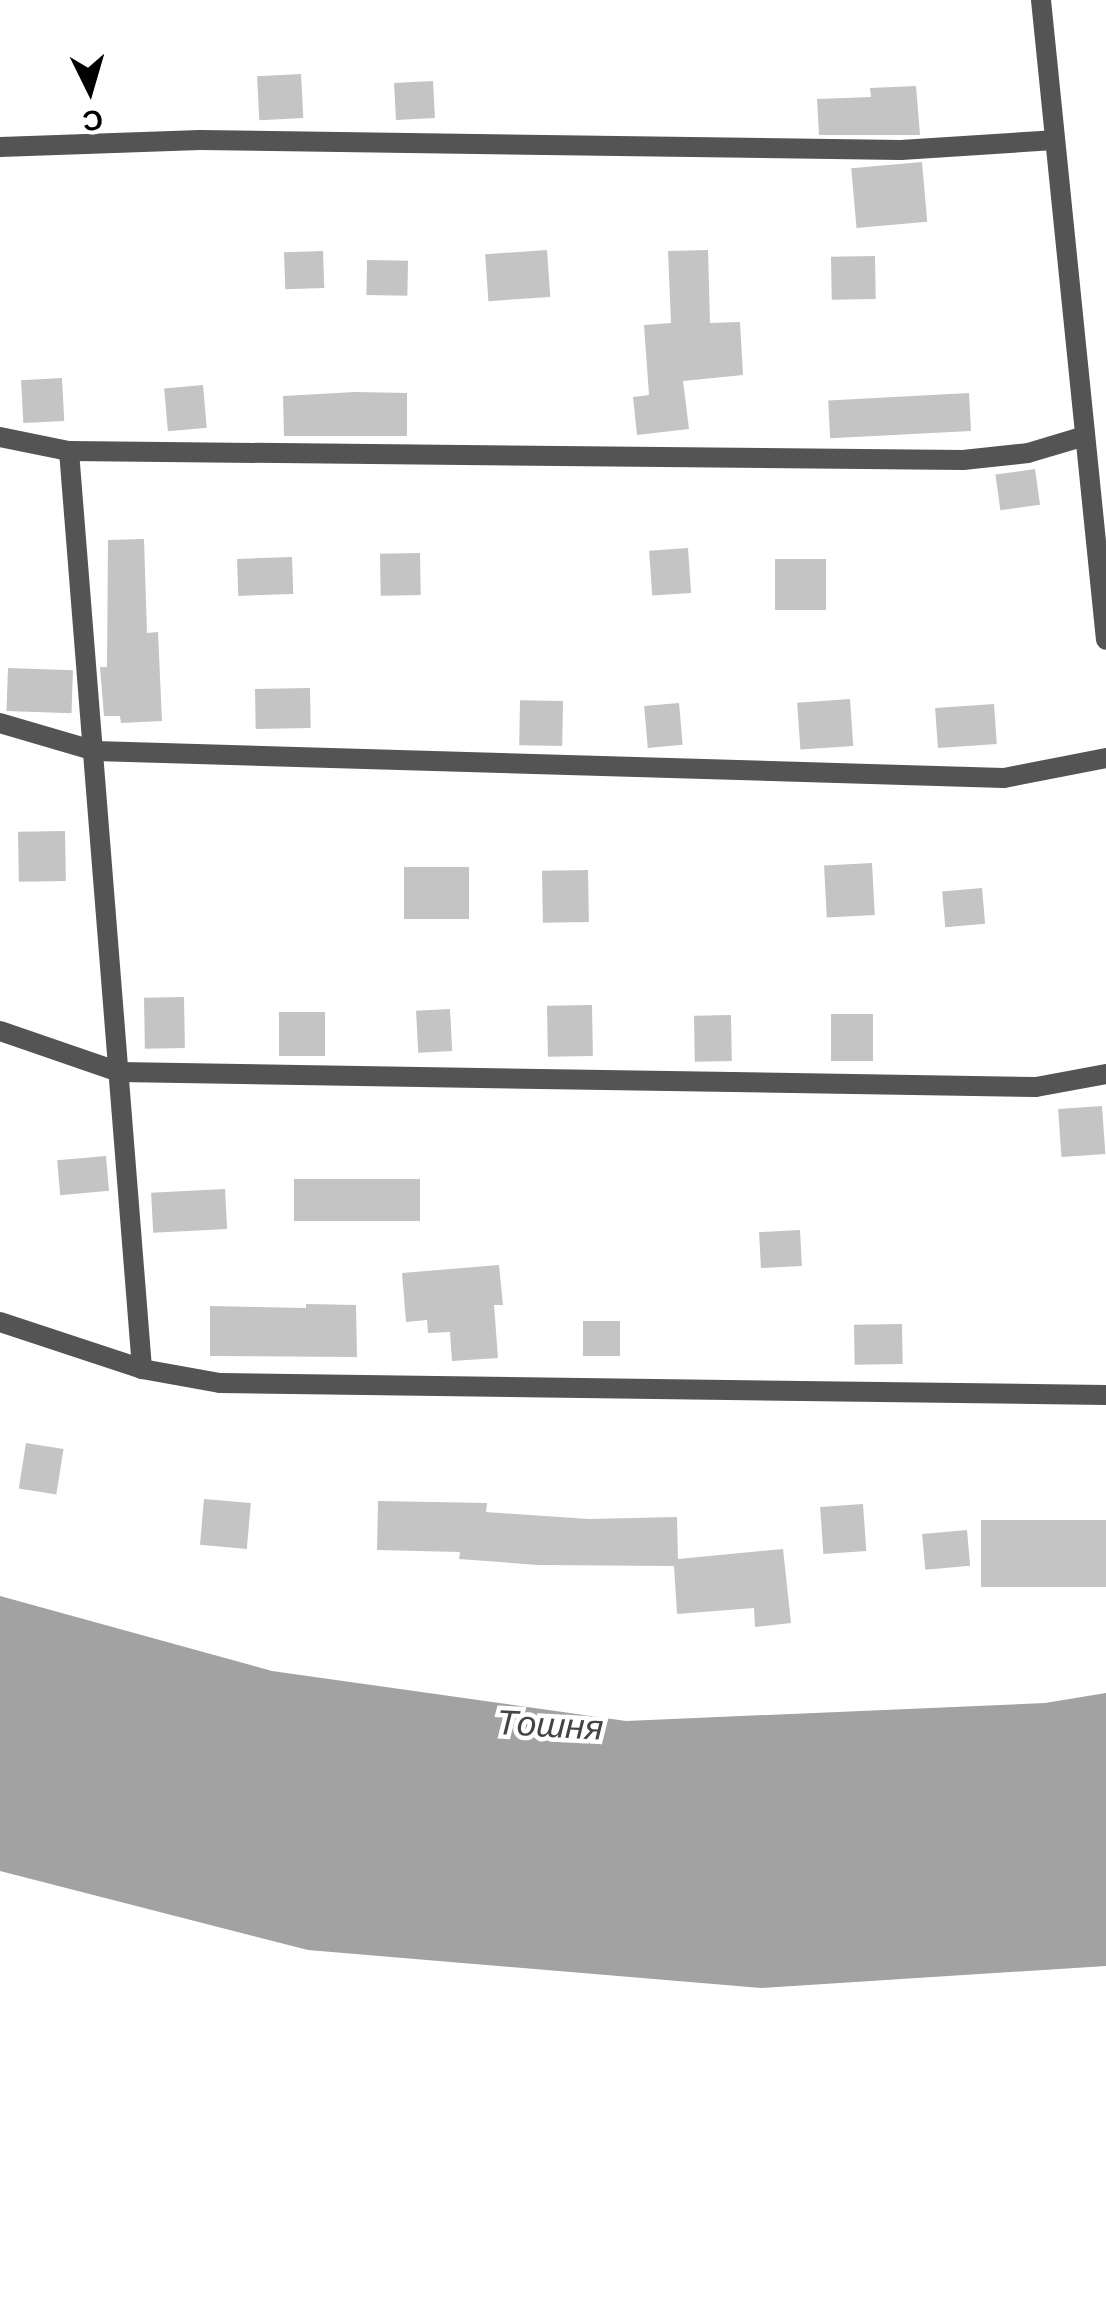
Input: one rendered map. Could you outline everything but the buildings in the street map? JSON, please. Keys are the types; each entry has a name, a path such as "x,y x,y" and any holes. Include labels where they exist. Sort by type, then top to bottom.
{"street":[{"path":"1041,0 1054,140 1096,434 1106,640"},
{"path":"0,146 200,140 901,150 1054,140"},
{"path":"0,437 69,451 963,460 1028,453 1096,434"},
{"path":"69,451 142,1369"},
{"path":"0,722 95,752 1004,778 1106,758"},
{"path":"0,1031 119,1072 1036,1088 1106,1074"},
{"path":"0,1322 142,1369 220,1383 1106,1394"}],"water":[{"name":"Тошня","path":"0,1596 272,1671 626,1721 1045,1703 1106,1693 1106,1966 761,1988 308,1950 0,1871"}]}
